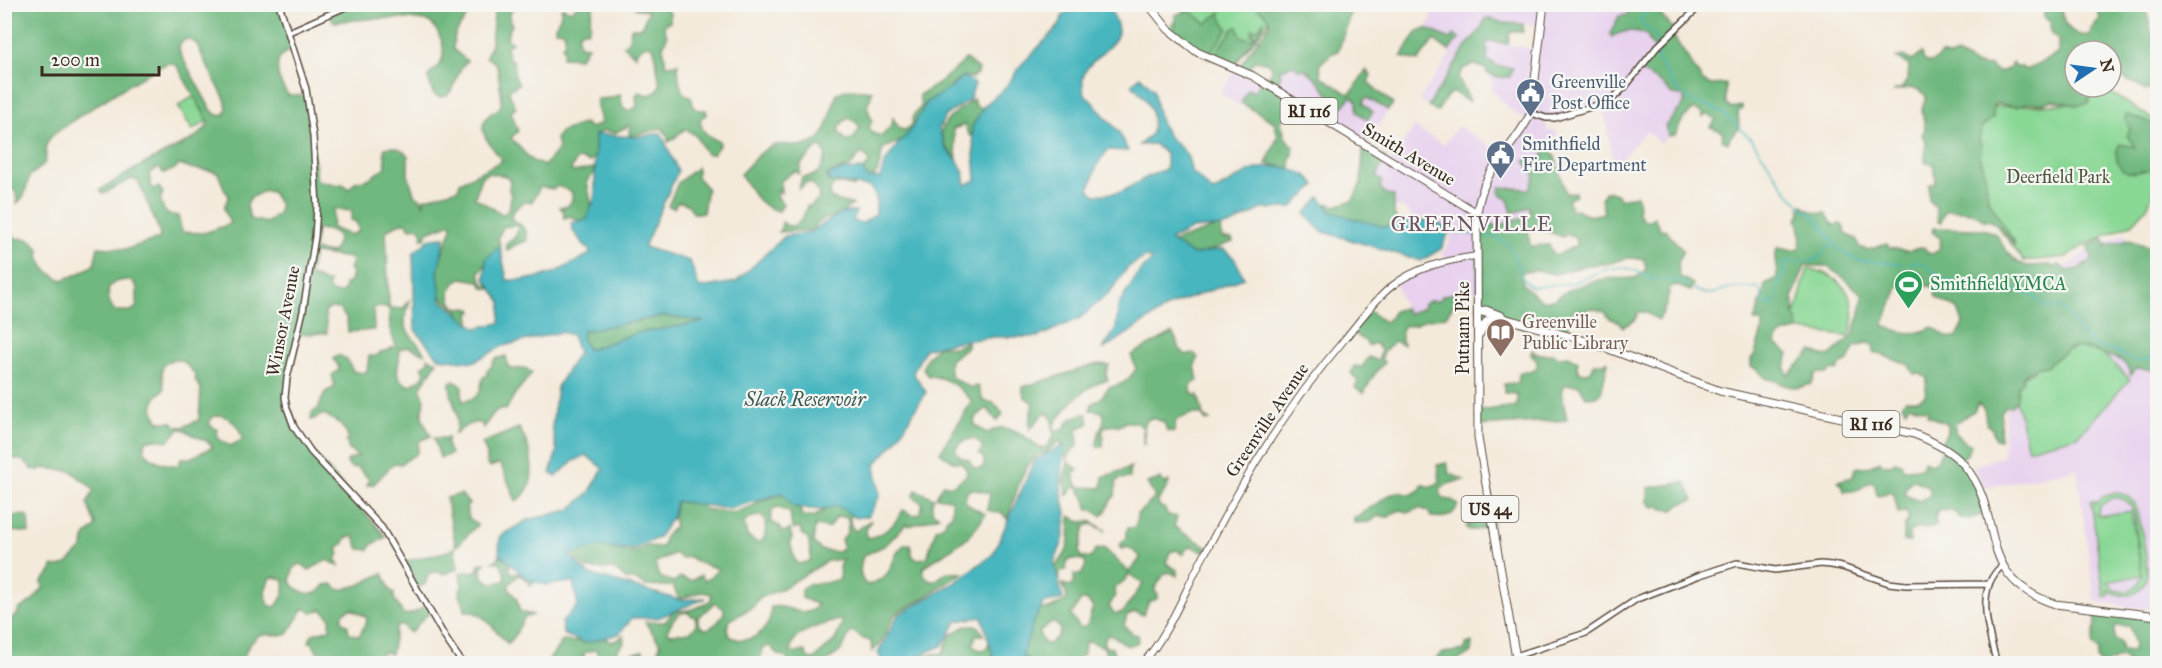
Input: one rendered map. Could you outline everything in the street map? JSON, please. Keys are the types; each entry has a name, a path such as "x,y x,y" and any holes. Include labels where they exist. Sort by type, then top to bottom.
{"main road":[{"name":"Smith Avenue","path":"1148,4 1168,28 1197,52 1253,76 1477,213"},
{"name":"Putnam Pike","path":"1516,660 1480,457 1477,213 1486,178 1525,124 1531,112 1544,4"},
{"name":"Greenville Avenue","path":"1142,663 1167,626 1245,478 1271,436 1325,361 1393,285 1418,271 1446,261 1477,256"},
{"name":"RI 116","path":"1478,311 1590,342 1720,391 1914,434 1929,440 1954,455 1965,465 1976,482 2002,566 2011,579 2026,591 2039,599 2055,604 2157,616"},
{"path":"1478,337 1486,322 1504,317"}],"street":[{"name":"Winsor Avenue","path":"279,4 306,89 315,159 317,220 299,334 286,378 287,408 294,427 311,453 382,528 446,639 463,663"},
{"path":"289,32 352,4"},
{"path":"1531,112 1546,118 1556,118 1610,101 1624,88 1657,47 1702,4"},
{"path":"1516,660 1586,633 1637,599 1737,563 1775,570 1821,564 1831,565 1889,583 1906,585 1988,584"},
{"path":"1997,663 1987,621 1988,584 1993,573 2002,566"}],"shaded area":[{"path":"1491,4 1629,5 1627,16 1614,34 1641,32 1648,37 1656,48 1645,73 1661,83 1672,95 1684,96 1684,103 1665,126 1668,136 1660,143 1646,131 1614,167 1603,105 1545,123 1548,131 1555,130 1558,143 1545,149 1543,159 1537,162 1535,176 1529,190 1500,187 1530,208 1529,216 1525,219 1513,219 1478,291 1443,295 1439,301 1429,301 1423,305 1423,308 1408,314 1396,283 1447,260 1441,253 1446,249 1451,236 1439,221 1428,217 1413,218 1403,207 1395,208 1394,196 1384,194 1376,176 1386,158 1391,161 1414,127 1444,145 1458,126 1501,153 1526,119 1514,113 1491,90 1491,75 1499,77 1513,68 1496,66 1487,61 1486,43 1491,41 1538,50 1542,25 1504,23 1486,18 1428,106 1419,100 1451,54 1449,51 1459,41 1427,29 1436,5 1471,5 1486,9"},
{"path":"1293,65 1300,70 1303,68 1319,80 1331,99 1331,106 1343,106 1351,96 1357,101 1366,119 1373,112 1363,104 1367,98 1388,110 1367,146 1274,88 1279,79 1278,71"},
{"path":"1236,70 1261,81 1254,92 1248,89 1239,106 1220,93"},
{"path":"2125,234 2131,247 2157,251 2157,610 2095,602 2077,469 1984,488 1974,466 2003,456 2008,380 2010,270 2059,267 2071,264 2090,248"}],"green space":[{"path":"220,4 223,7 231,4 279,5 294,49 281,56 278,62 278,75 288,95 307,96 317,181 343,184 349,189 355,182 368,179 386,167 385,148 400,149 408,156 408,175 414,194 424,205 423,199 458,189 460,182 502,161 487,140 483,128 488,116 498,110 501,100 497,66 486,57 491,44 495,5 515,5 509,15 512,26 507,38 512,43 506,47 509,59 513,60 515,78 519,84 510,89 509,93 516,108 511,112 518,131 511,138 531,160 544,166 558,149 556,138 560,132 585,123 590,128 600,124 597,99 611,98 620,94 623,108 628,111 637,107 636,95 639,92 648,95 657,92 660,85 654,49 650,45 644,46 636,52 636,56 623,45 629,41 631,28 643,26 648,13 646,10 635,8 634,5 663,5 670,14 670,22 665,24 664,28 667,36 663,47 666,65 678,64 679,81 683,93 691,97 694,108 706,110 707,114 700,119 702,127 720,144 713,154 706,154 696,136 686,129 668,142 668,137 662,128 632,136 629,135 630,125 615,133 603,131 596,139 596,153 591,162 576,160 571,170 573,172 594,168 587,183 591,200 589,217 578,220 569,216 564,219 564,212 560,207 566,207 571,202 571,191 557,186 554,189 540,187 532,202 525,202 519,206 510,218 525,230 527,241 507,251 506,244 516,236 518,227 516,225 503,227 498,238 499,247 479,273 484,285 489,285 496,290 484,288 479,281 461,278 454,284 450,291 451,299 455,307 472,309 473,312 469,313 471,326 465,325 458,311 441,297 433,277 452,228 451,223 428,232 425,238 421,239 423,235 421,229 410,228 407,223 398,224 386,231 389,308 373,308 374,330 348,332 347,319 339,309 330,308 325,311 327,333 300,334 287,378 288,408 302,439 386,537 371,545 369,550 359,549 354,536 346,538 344,543 337,548 339,554 336,559 339,566 327,560 309,570 299,564 293,570 290,581 297,589 312,593 321,590 325,585 332,584 340,590 359,585 383,573 403,614 418,611 426,605 431,612 410,633 402,625 396,627 391,654 383,652 375,663 324,663 325,656 322,652 317,652 312,642 309,642 312,634 330,629 330,618 323,610 313,613 304,608 287,635 259,635 249,645 241,663 5,663 5,622 33,600 43,588 42,581 52,571 52,566 66,564 83,548 85,536 96,526 87,503 94,491 71,471 31,469 21,460 5,460 5,229 17,239 24,238 32,242 39,249 40,260 45,268 62,280 94,265 98,247 127,249 160,238 159,230 138,181 131,179 103,194 100,190 140,166 193,139 207,127 208,121 177,66 169,63 161,66 88,110 50,138 43,165 30,175 24,196 17,203 16,193 5,182 5,5","holes":["189,39 197,44 225,99 227,109 223,116 215,114 210,108 180,53 179,46 184,40","181,165 218,173 229,195 224,208 230,224 204,233 182,232 178,216 167,214 162,207 163,193 159,187 155,189 151,187 149,173 158,168 163,173","488,173 506,176 510,181 510,206 504,215 475,198 481,177","263,191 272,192 280,205 279,212 267,223 250,219 247,206 249,199","334,209 352,211 351,220 356,222 359,231 350,235 332,228","317,229 337,234 336,247 332,253 314,250","314,253 350,258 352,261 349,269 352,272 350,282 345,284 344,291 339,294 331,292 328,287 329,282 322,282 318,278 309,276","126,280 133,282 137,288 137,306 131,311 115,311 109,300 109,287 115,282","173,359 183,361 195,374 196,382 201,388 199,420 183,427 176,426 173,422 159,422 153,409 155,400 164,390 163,365","225,416 238,428 242,440 230,446 218,438 217,430 209,424 212,417","179,429 186,430 207,441 213,447 190,458 181,458 179,465 169,465 155,460 144,450 146,441 155,439 168,441","273,577 283,579 284,590 280,601 275,607 268,605 265,592 269,579","352,609 366,617 367,621 359,636 349,633 348,626 342,621 342,616 347,610"]},
{"path":"416,4 423,6 470,5 467,16 455,34 453,49 467,61 460,69 453,88 446,96 438,97 433,93 428,77 443,57 443,46 437,31 430,22 370,19 334,22 324,5"},
{"path":"2130,4 2145,8 2156,48 2157,68 2154,88 2145,91 2123,77 2123,39 2063,39 2063,99 2089,99 2088,104 2075,105 2053,100 2016,107 1993,105 1993,118 1982,127 1979,140 1982,145 1980,156 1985,172 1988,199 2015,246 1997,225 1971,212 1945,211 1941,222 1938,222 1936,208 1929,200 1929,185 1935,183 1936,180 1933,164 1925,162 1926,141 1922,135 1925,129 1922,109 1926,97 1916,88 1893,91 1902,88 1908,79 1909,65 1896,58 1903,56 1912,61 1922,53 1924,61 1931,62 1941,54 1950,57 1957,54 1974,64 1986,67 1990,65 1997,71 2010,68 2013,62 2016,67 2026,70 2058,54 2058,39 2051,34 2050,22 2044,17 2044,5 2062,5 2063,17 2069,28 2077,34 2090,35 2092,28 2100,19 2096,5"},
{"path":"578,5 594,5 588,31 581,31 578,35 579,45 588,46 580,58 562,57 565,34 563,31 555,30 555,26 560,18 562,7 571,11"},
{"path":"1188,5 1260,5 1273,16 1236,63 1209,58 1168,29"},
{"path":"1254,5 1352,5 1338,51 1320,64 1321,76 1348,94 1352,92 1366,70 1371,75 1368,82 1393,104 1388,110 1365,99 1363,104 1373,112 1367,120 1357,112 1357,101 1351,96 1344,106 1330,106 1331,99 1322,86 1303,68 1300,70 1293,65 1279,70 1281,76 1274,88 1294,101 1281,122 1285,137 1293,146 1293,155 1290,158 1291,168 1266,164 1278,136 1274,122 1241,103 1248,89 1254,92 1261,81 1265,82 1272,71 1268,63 1257,60 1252,64 1248,73 1239,69 1270,23 1267,16"},
{"path":"1629,5 1657,5 1654,8 1675,30 1673,36 1703,81 1711,85 1726,84 1726,105 1731,108 1742,106 1738,112 1739,129 1730,137 1728,143 1722,139 1721,131 1710,127 1716,120 1708,114 1703,117 1702,113 1694,109 1683,119 1675,135 1668,136 1665,126 1684,104 1684,96 1672,95 1661,83 1638,70 1656,49 1649,42 1648,36 1635,31 1620,33 1612,37 1610,34 1619,16 1627,15"},
{"path":"1189,10 1206,23 1221,12 1220,16 1228,29 1207,57 1173,33 1176,24 1175,15"},
{"path":"1486,18 1504,23 1523,24 1523,32 1511,32 1508,44 1491,41 1486,46 1487,61 1496,66 1513,68 1510,77 1488,74 1486,69 1473,64 1463,69 1458,78 1469,102 1453,92 1447,96 1437,112 1428,106"},
{"path":"1264,21 1259,33 1241,55 1235,67 1214,59 1218,49 1234,28 1238,27 1241,37 1252,39 1255,35 1251,34 1252,29 1258,29"},
{"path":"1426,28 1450,39 1454,35 1459,40 1449,51 1434,40 1418,61 1401,57 1418,31"},
{"path":"966,59 978,69 977,74 972,78 960,78 945,93 924,104 924,112 904,140 883,148 878,171 872,179 864,175 864,170 869,163 867,157 861,153 851,166 826,175 828,181 854,183 855,187 842,184 833,185 829,195 832,199 854,205 842,213 822,220 812,230 778,232 782,222 788,226 798,223 807,206 819,199 818,191 811,183 806,183 799,189 802,177 816,174 826,155 822,148 818,147 801,164 799,174 794,171 781,181 781,193 777,190 778,198 783,204 779,211 761,202 751,192 740,174 759,155 767,148 776,145 800,146 817,140 827,127 837,93 849,89 872,91 867,106 872,120 869,128 872,133 882,136 892,125 893,118 900,129 905,130 912,125 914,114 921,107 919,95 938,84","holes":["849,118 860,128 854,138 849,141 845,140 838,130 843,122"]},
{"path":"194,96 208,121 192,130 178,106"},
{"path":"973,99 976,106 982,108 972,136 964,125 953,129 957,159 946,147 941,133 950,117"},
{"name":"Deerfield Park","path":"2090,99 2121,99 2157,122 2157,180 2149,204 2132,224 2086,244 2067,257 2024,261 1990,217 1976,134 1985,107 2090,103"},
{"path":"2126,115 2157,126 2157,170 2131,173 2122,169 2118,163 2116,153 2120,144 2135,147 2127,136 2130,129 2125,119"},
{"path":"1367,146 1386,158 1376,176 1382,181 1380,188 1384,193 1394,196 1394,213 1397,220 1381,227 1364,226 1346,219 1330,211 1327,203 1336,206 1353,200 1361,183 1363,151"},
{"path":"1550,148 1555,157 1566,193 1575,192 1576,196 1568,199 1571,210 1578,209 1590,216 1604,213 1601,199 1606,191 1616,194 1620,199 1637,195 1638,212 1643,219 1648,221 1654,217 1660,229 1667,230 1681,249 1683,252 1678,262 1679,276 1693,284 1690,291 1676,285 1670,287 1667,303 1659,320 1645,312 1638,312 1635,320 1623,327 1619,322 1609,318 1605,312 1591,308 1586,311 1576,310 1571,313 1567,335 1478,311 1478,228 1513,222 1513,219 1525,219 1529,216 1528,206 1512,213 1508,200 1499,193 1500,187 1529,189 1535,176 1525,161 1529,158 1537,162 1543,159 1544,149","holes":["1541,229 1563,237 1567,234 1574,236 1577,245 1558,255 1554,254 1549,245 1530,246 1528,230","1628,258 1644,259 1646,269 1642,274 1632,278 1609,278 1584,284 1567,291 1556,299 1542,301 1522,284 1521,273 1536,270 1555,274"]},
{"path":"697,167 697,177 707,188 703,213 693,213 685,203 677,202 674,208 668,206 678,183"},
{"path":"1803,205 1813,212 1826,213 1833,225 1841,224 1845,234 1856,239 1859,247 1868,250 1887,244 1889,248 1908,251 1924,247 1928,253 1933,254 1939,249 1941,239 1932,232 1933,228 1982,229 1997,235 2005,249 2017,262 2027,266 2051,265 2053,268 2059,265 2067,271 2079,269 2090,262 2092,257 2088,246 2104,238 2106,247 2129,240 2148,246 2157,245 2157,370 2136,369 2131,375 2127,367 2117,358 2099,354 2086,347 2067,350 2046,366 2035,368 2032,372 2029,370 2022,377 2024,380 2018,387 2017,399 2011,407 2005,406 2001,412 2000,440 1995,439 1992,429 1987,425 1984,409 1978,403 1974,411 1955,423 1955,432 1971,445 1967,454 1960,460 1974,481 1984,514 1966,520 1958,517 1955,512 1939,510 1935,518 1937,526 1912,530 1909,533 1910,542 1904,541 1904,526 1908,521 1908,515 1905,512 1898,513 1894,494 1889,492 1877,495 1875,484 1870,482 1858,490 1844,492 1843,486 1838,481 1853,477 1855,468 1871,466 1880,461 1882,464 1892,465 1894,462 1901,463 1903,469 1921,468 1924,461 1931,464 1937,461 1943,448 1940,446 1948,430 1948,424 1927,415 1928,410 1909,405 1906,410 1902,405 1905,400 1917,400 1925,396 1927,378 1914,374 1909,365 1873,352 1874,346 1866,342 1864,345 1855,346 1848,361 1840,365 1837,371 1815,374 1812,384 1797,388 1766,379 1758,370 1751,367 1751,359 1755,354 1763,327 1761,322 1754,321 1765,284 1777,278 1777,248 1791,251 1800,247 1801,234 1797,218 1801,214 1800,207","holes":["1806,264 1827,266 1863,294 1853,335 1830,355 1822,356 1812,351 1788,375 1785,368 1789,354 1776,344 1778,337 1798,330 1797,320 1793,313 1796,312 1793,296","1903,275 1937,289 1935,295 1937,298 1958,309 1963,323 1957,338 1948,337 1933,327 1921,332 1909,333 1883,325","1912,481 1927,486 1931,493 1928,497 1919,501 1905,495 1907,486"]},
{"path":"1220,226 1222,238 1232,239 1233,242 1202,254 1189,254 1172,242"},
{"path":"1808,268 1832,277 1847,292 1854,312 1849,337 1795,329 1792,324"},
{"path":"1458,293 1455,303 1446,316 1404,326 1401,331 1403,345 1395,341 1387,348 1381,358 1384,363 1372,377 1364,393 1355,388 1358,381 1351,373 1354,366 1362,367 1369,357 1376,360 1381,350 1375,343 1368,346 1351,331 1369,311 1384,322 1394,311 1404,308 1408,314 1423,308 1423,305 1429,301 1439,301 1443,295"},
{"path":"410,299 405,316 406,329 425,354 409,347 399,349 397,374 403,382 410,386 423,377 425,372 422,367 428,362 428,358 437,362 420,388 425,399 423,419 431,436 419,441 417,453 401,464 394,463 374,484 367,485 369,479 357,467 352,468 348,465 347,461 358,456 349,450 345,431 324,414 311,420 312,412 318,409 325,392 335,387 332,375 339,370 333,359 338,355 347,359 353,371 362,373 367,371 369,356 377,356 380,352 396,346 390,330 389,308 403,309"},
{"path":"664,316 706,322 637,333 588,350 582,339 583,331"},
{"path":"1172,333 1178,347 1186,355 1195,354 1198,358 1195,365 1198,381 1192,383 1191,390 1193,395 1198,395 1204,417 1210,420 1206,421 1201,414 1191,414 1176,420 1174,432 1167,431 1164,422 1152,418 1147,420 1144,428 1145,444 1143,444 1143,428 1137,422 1107,426 1103,428 1103,447 1097,447 1104,415 1100,411 1090,410 1092,404 1101,398 1109,387 1125,382 1130,377 1136,369 1131,355"},
{"path":"967,342 967,347 950,360 951,377 971,388 978,386 983,401 994,403 1003,414 997,421 987,408 975,418 974,423 977,427 987,433 1001,428 1013,430 1039,448 1047,447 1054,436 1052,418 1045,412 1030,429 1033,402 1025,396 1023,387 1097,364 1109,365 1106,374 1108,380 1084,391 1058,419 1053,426 1056,431 1064,429 1070,420 1079,415 1087,414 1089,423 1077,429 1078,447 1074,448 1067,460 1060,441 1046,453 1038,455 1031,461 1022,476 1007,519 1002,513 987,510 990,493 971,489 967,492 965,501 985,514 965,539 923,568 923,573 930,581 935,581 947,572 962,573 895,614 882,641 872,652 871,641 852,631 840,651 826,663 791,663 784,656 778,655 770,646 762,648 761,657 757,663 663,663 665,657 658,649 661,645 645,622 665,622 674,611 693,609 710,601 712,594 702,592 679,599 673,586 646,586 636,580 627,580 614,569 588,569 574,557 573,551 604,542 617,550 627,552 636,552 647,546 663,547 666,535 675,527 671,507 677,501 684,503 700,501 704,509 733,513 785,493 798,502 802,516 814,517 828,508 839,505 852,512 850,522 855,531 871,520 866,530 867,538 889,528 903,510 913,515 919,514 923,504 913,496 916,490 934,498 932,511 939,516 910,526 906,524 886,545 863,556 861,575 867,585 878,581 889,571 896,555 905,544 910,544 913,557 927,558 936,529 944,525 947,518 952,515 950,499 936,497 943,484 952,486 966,476 967,470 961,462 953,462 940,452 972,401 952,384 941,378 928,376 923,368 926,359 938,346 955,347","holes":["975,439 982,446 979,454 984,459 984,465 980,469 974,468 970,460 960,457 956,448 961,442","776,507 790,512 792,529 800,528 808,539 810,561 799,564 795,561 790,542 792,538 790,530 782,532 779,526 770,521 772,511","761,516 766,520 765,537 758,543 747,536 744,523 752,517","837,517 846,517 849,522 846,535 841,539 843,547 838,552 821,550 813,542 815,526 828,528","675,553 680,558 691,557 694,561 719,569 705,581 701,575 691,581 680,577 674,582 659,577 655,563","843,559 839,566 840,579 808,584 802,589 802,598 818,605 812,610 802,612 778,606 771,607 769,621 757,635 741,640 729,636 727,628 730,620 753,607 759,598 783,588 827,561","715,603 724,609 717,623 708,629 702,628 698,617","686,612 696,618 696,626 690,632 671,634 668,632 677,616","838,620 841,620 842,624 835,640 814,659 808,658 805,651 791,653 795,639 815,627"]},
{"path":"2079,347 2103,354 2130,379 2078,436 2028,449 2012,384 2063,351"},
{"path":"1532,350 1535,353 1548,355 1553,353 1559,357 1568,356 1578,361 1579,372 1588,373 1594,364 1608,362 1601,393 1598,396 1586,397 1579,385 1565,385 1561,391 1567,420 1479,426 1479,411 1517,406 1517,394 1504,393 1504,384 1517,383 1520,372 1537,369 1537,360 1531,354"},
{"path":"506,356 508,367 525,368 532,373 515,394 506,410 499,409 483,428 481,423 473,423 454,435 457,428 457,415 450,382 462,385 462,401 472,399 478,394 483,377 488,375 486,371 495,359"},
{"path":"519,428 528,446 532,467 529,487 516,501 501,465 490,467 487,465 487,454 482,443"},
{"path":"434,438 448,438 446,442 451,454 440,458"},
{"path":"1068,462 1078,469 1073,474 1078,487 1100,488 1103,485 1103,477 1131,467 1130,478 1119,479 1116,482 1115,496 1102,516 1093,510 1088,510 1085,499 1078,488 1074,487 1067,495 1064,480"},
{"path":"1447,463 1449,473 1464,480 1447,485 1440,491 1443,499 1452,500 1458,505 1450,515 1431,517 1429,512 1420,508 1408,513 1401,510 1389,517 1378,516 1370,522 1354,523 1354,517 1361,516 1366,509 1375,506 1392,493 1411,495 1421,489 1422,484 1429,487 1437,485 1440,480 1437,465"},
{"path":"1160,479 1165,483 1169,481 1158,501 1159,506 1165,509 1168,515 1177,517 1174,526 1208,547 1205,553 1191,546 1183,555 1177,550 1170,552 1166,563 1177,570 1177,576 1170,572 1164,574 1154,590 1158,594 1157,599 1149,602 1143,615 1135,612 1127,615 1124,626 1133,634 1138,635 1137,643 1127,646 1115,637 1107,635 1104,642 1105,647 1112,648 1118,657 1134,663 1108,663 1104,647 1089,641 1085,643 1084,654 1077,660 1077,663 1031,663 1027,658 1023,658 1022,650 1038,609 1049,609 1067,600 1062,584 1071,586 1074,583 1074,574 1081,575 1086,565 1084,560 1071,559 1067,561 1066,570 1060,572 1059,579 1055,574 1057,564 1068,548 1070,516 1080,522 1090,521 1106,531 1092,524 1085,526 1079,551 1081,557 1091,558 1095,550 1104,548 1129,572 1140,556 1128,547 1122,549 1120,545 1126,538 1128,528 1136,525 1137,514 1154,499 1147,483","holes":["1129,574 1143,584 1123,612 1115,614 1109,607 1115,595 1114,588","1081,600 1086,600 1093,607 1087,626 1080,628 1071,615","1050,623 1055,623 1060,629 1059,635 1049,644 1044,643 1040,631"]},
{"path":"1685,482 1694,500 1681,504 1674,510 1663,509 1659,506 1653,507 1648,502 1648,488"},
{"path":"2112,493 2126,495 2136,506 2147,573 2144,585 2130,595 2119,595 2108,590 2109,596 2104,597 2091,501 2095,501 2096,504 2104,496","holes":["2112,498 2120,498 2129,503 2134,513 2142,575 2131,511 2097,516 2100,506","2142,575 2138,585 2127,592 2114,590 2108,582"]},
{"path":"461,494 469,504 466,508 469,518 477,525 456,547 446,498"},
{"path":"1489,505 1493,524 1469,530 1466,527 1471,522 1468,510"},
{"path":"18,515 28,516 29,533 13,531 6,542 5,549 5,518"},
{"path":"455,548 458,569 444,574 429,573 425,584 417,588 402,562"},
{"path":"499,555 508,560 510,572 530,575 536,581 531,586 528,580 519,575 509,584 509,589 517,599 520,612 533,615 524,618 508,644 484,618 465,611 459,594 462,586 460,573 477,571 479,564 485,562 481,569 484,579 492,583 504,581 506,576 500,562 493,562 498,559"},
{"path":"2096,610 2150,615 2152,641 2157,644 2157,663 2127,663 2121,657 2107,663 2100,663 2097,658 2098,650 2093,646","holes":["2129,626 2135,645 2132,651 2122,650 2120,642 2114,639 2114,628"]},
{"path":"966,626 978,626 984,635 976,635 973,644 977,649 982,650 987,648 989,642 997,652 1000,663 938,663 933,658 923,663 909,664 920,657 943,653 950,635"},
{"path":"623,635 624,643 617,650 620,657 643,651 645,663 600,663 597,651 594,650 584,653 584,663 545,664 563,640 571,642 602,637 612,642"},
{"path":"1472,642 1471,652 1454,663 1431,663 1443,653 1465,650 1466,644"}],"water":[{"name":"Slack Reservoir","path":"1079,5 1108,5 1118,28 1117,37 1091,63 1083,78 1084,93 1119,132 1128,151 1108,150 1098,163 1089,189 1095,195 1121,192 1166,169 1166,154 1154,144 1139,145 1152,133 1153,125 1149,106 1132,84 1140,76 1154,90 1158,112 1166,132 1184,151 1191,171 1213,192 1240,176 1267,167 1301,173 1316,185 1291,208 1262,209 1229,226 1192,229 1170,240 1193,255 1223,249 1235,259 1244,278 1171,305 1102,350 1116,329 1118,306 1140,271 1152,260 1146,257 1128,267 1110,292 1080,318 1038,337 994,337 925,349 913,373 926,392 896,441 875,465 880,495 868,516 856,518 838,506 821,510 794,507 782,493 729,509 676,501 673,516 658,538 633,550 596,547 569,555 589,574 680,600 706,598 658,618 632,618 619,634 585,643 563,634 562,622 578,605 573,582 546,585 526,578 499,553 500,536 528,520 569,510 589,493 603,469 586,455 572,462 556,477 550,473 557,451 552,427 557,387 578,353 572,335 561,332 503,346 473,362 439,358 415,330 413,253 431,238 445,237 438,272 441,300 476,328 500,323 501,302 485,279 486,258 500,246 507,280 520,280 551,274 591,253 573,231 571,223 587,219 595,196 595,134 636,137 661,133 678,171 644,247 690,261 699,288 736,282 785,236 810,232 841,213 856,211 853,221 863,223 876,214 876,197 870,187 829,181 828,175 843,170 862,169 867,178 880,178 884,164 908,134 927,102 952,87 963,76 975,84 969,100 945,116 939,129 946,149 958,161 964,173 966,185 976,180 972,127 984,106 1006,87 1021,65 1059,26 1063,15","holes":["664,316 704,322 637,333 588,350 582,339 583,331"]},
{"path":"1320,197 1330,211 1358,220 1385,227 1407,222 1435,220 1449,232 1441,249 1421,261 1321,231 1305,214"},
{"path":"1064,445 1061,488 1066,514 1063,541 1054,563 1063,599 1043,604 1032,625 1022,656 1032,663 995,663 982,617 957,621 942,646 924,653 911,663 883,663 878,653 898,615 954,583 993,554 1035,460"}],"waterway":[{"path":"1651,4 1640,21 1656,38 1656,43"},
{"path":"1657,52 1658,59 1675,88 1692,102 1712,107 1724,114 1753,141 1786,190 1817,219 1837,248 1856,260 1902,264"},
{"path":"1449,232 1475,235"},
{"path":"1480,235 1495,237 1504,242 1511,249 1520,273 1532,287 1573,283 1604,270 1622,267 1653,279 1682,282 1688,286"},
{"path":"1694,289 1710,294 1732,288 1757,287 1761,291 1763,302 1769,306 1775,301 1779,282 1785,273 1782,265 1795,261 1812,261 1817,259 1827,247 1833,246"},
{"path":"1909,263 1920,262 1947,281 1972,286 1986,293 2022,290 2035,297 2045,307 2062,308 2085,337 2099,348 2114,351 2136,361 2144,361 2158,352"}],"place":[{"name":"Greenville Post Office","path":"1530,118"},
{"name":"Smithfield Fire Department","path":"1501,180"},
{"name":"Smithfield YMCA","path":"1909,310"},
{"name":"Greenville Public Library","path":"1501,358"}],"district":[{"name":"GREENVILLE","path":"1472,224"}]}
